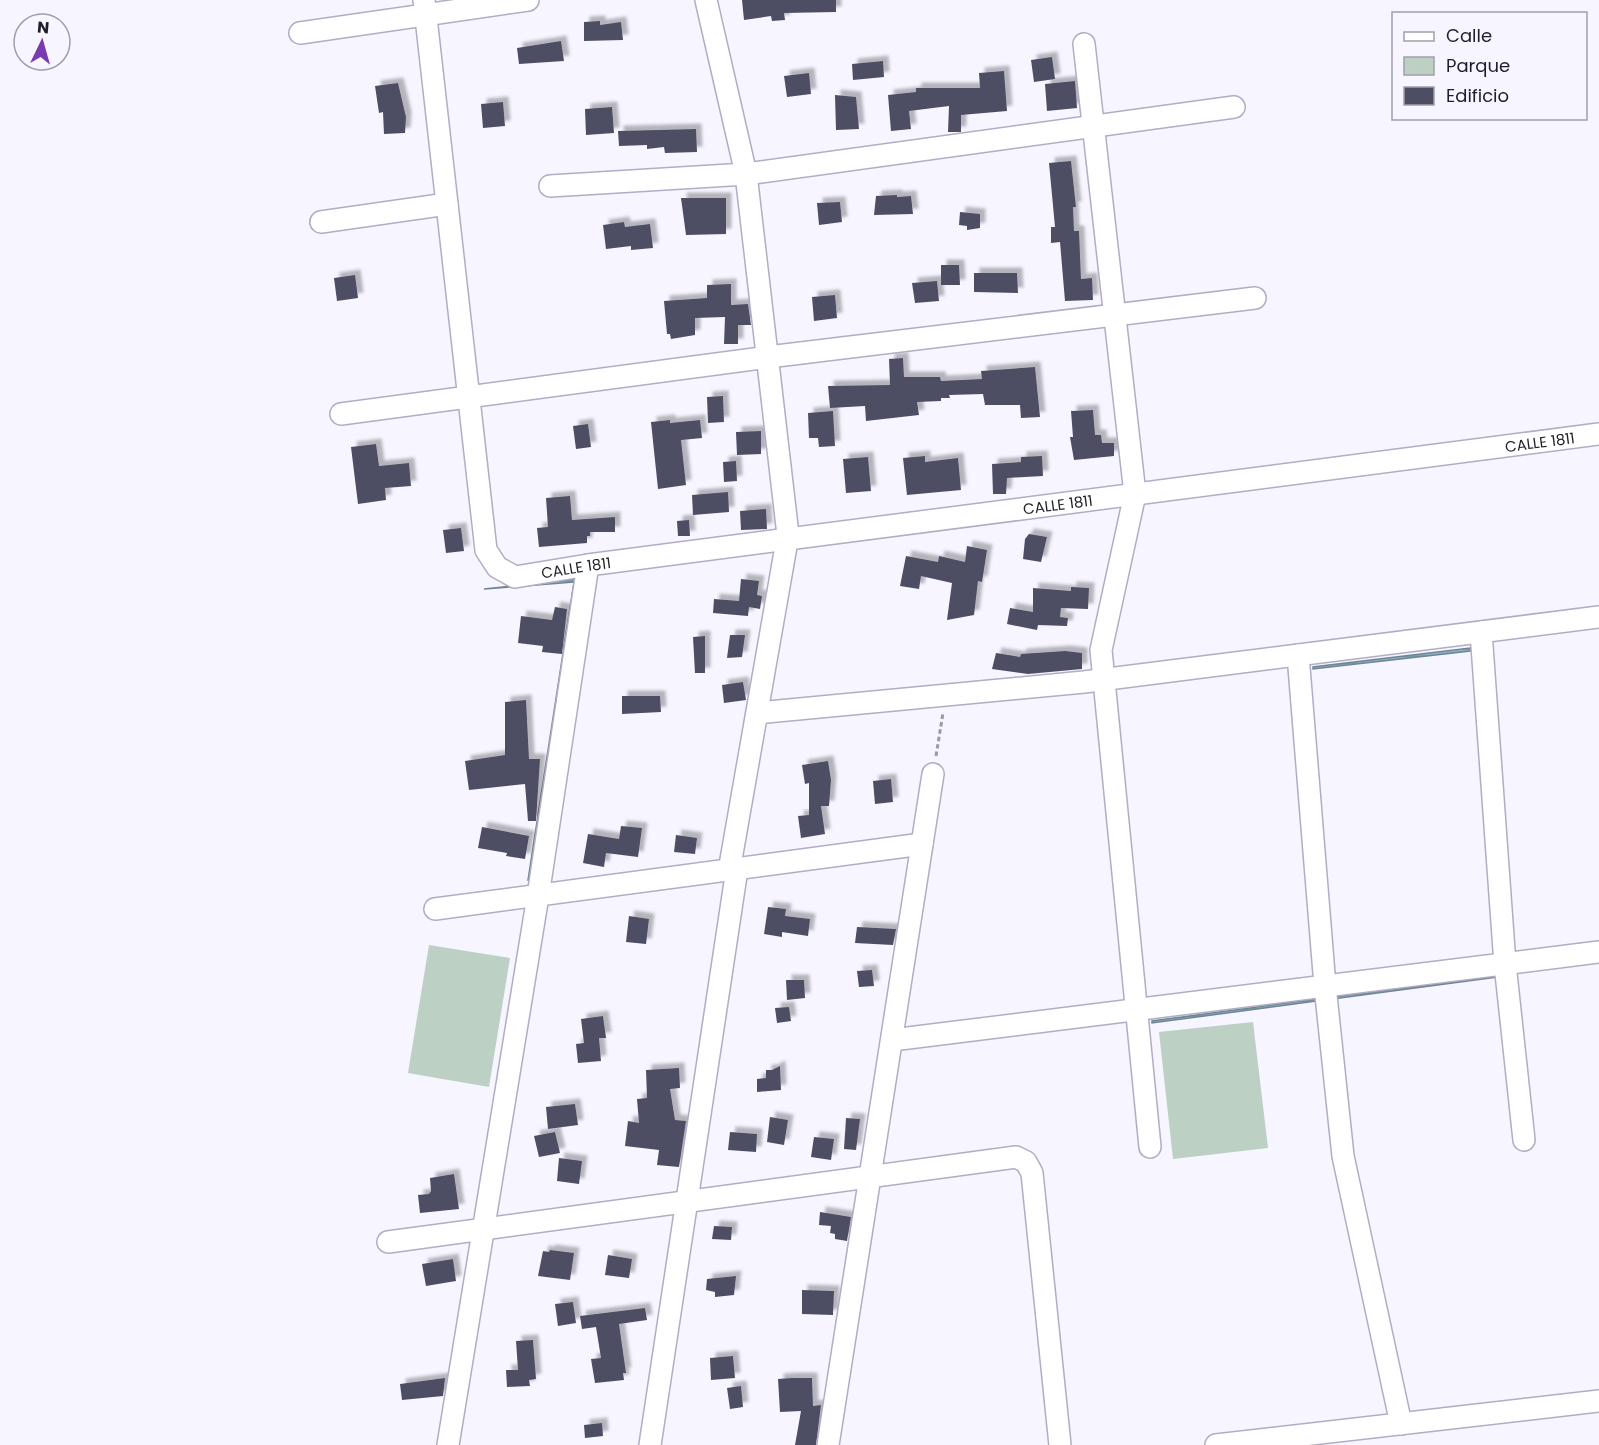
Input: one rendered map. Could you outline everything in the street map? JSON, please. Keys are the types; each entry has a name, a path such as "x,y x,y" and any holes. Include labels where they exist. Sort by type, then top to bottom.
{"street":[{"path":"300,33 425,8 528,0"},
{"path":"650,1445 733,870 787,539 746,174 705,0"},
{"path":"425,8 471,397"},
{"path":"1084,44 1135,494 1101,650 1150,1147"},
{"path":"550,186 746,174 1234,107"},
{"path":"321,222 447,204"},
{"path":"341,414 768,357 1255,298"},
{"name":"CALLE 1811","path":"471,397 486,550 497,567 515,577 588,565 1599,434"},
{"path":"447,1445 538,896 588,565"},
{"path":"757,713 1104,680 1599,617"},
{"path":"1481,632 1505,964 1524,1140"},
{"path":"1298,655 1325,986 1343,1156 1401,1424"},
{"path":"828,1445 933,774"},
{"path":"435,909 922,844"},
{"path":"892,1040 1599,952"},
{"path":"388,1242 1016,1157 1026,1162 1032,1173 1060,1445"},
{"path":"1216,1445 1357,1437 1401,1424 1599,1401"}],"path":[{"path":"933,774 946,696"}],"green space":[{"path":"429,945 510,958 489,1087 408,1073"},
{"path":"1253,1022 1268,1148 1173,1159 1159,1032"}],"water":[{"path":"577,579 531,880 528,880 574,582 484,589"},
{"path":"1470,648 1470,651 1313,669 1313,667"},
{"path":"1497,977 1333,999 1333,997"},
{"path":"1316,999 1317,1001 1152,1023 1152,1021"}],"building":[{"path":"742,0 836,0 836,12 784,13 785,20 772,21 771,16 744,20"},
{"path":"600,21 600,25 621,22 623,40 584,41 584,22"},
{"path":"561,41 564,61 519,64 517,48"},
{"path":"1052,57 1055,79 1034,82 1031,60"},
{"path":"883,61 884,77 853,80 852,64"},
{"path":"1004,71 1007,111 961,115 961,132 948,132 949,106 909,111 911,129 891,131 888,95 916,92 916,88 980,88 979,73"},
{"path":"809,73 811,94 787,97 784,76"},
{"path":"1075,81 1077,108 1047,111 1045,84"},
{"path":"398,83 406,117 405,133 384,134 383,112 379,113 375,86"},
{"path":"835,95 856,97 859,129 836,130"},
{"path":"503,102 505,126 483,128 481,104"},
{"path":"612,107 614,133 586,135 585,109"},
{"path":"696,129 697,152 665,153 664,147 647,149 647,145 619,146 618,131"},
{"path":"1071,161 1076,207 1073,207 1074,231 1079,231 1081,279 1092,278 1093,300 1065,301 1060,242 1051,243 1051,227 1055,227 1049,163"},
{"path":"897,195 897,197 911,196 913,214 874,215 876,196"},
{"path":"681,198 726,198 726,234 686,235"},
{"path":"840,202 842,222 819,225 817,203"},
{"path":"960,212 980,214 980,228 967,230 967,226 959,225"},
{"path":"624,222 625,227 650,224 653,248 631,250 631,246 606,249 603,225"},
{"path":"941,265 959,265 960,285 941,285"},
{"path":"974,273 1017,273 1018,293 974,292"},
{"path":"355,275 358,298 337,301 334,278"},
{"path":"937,281 939,301 915,303 912,283"},
{"path":"731,284 731,305 748,304 751,325 738,325 738,344 724,344 725,317 695,318 695,335 671,339 670,334 667,334 664,301 707,298 707,285"},
{"path":"835,295 837,318 814,321 812,297"},
{"path":"903,358 904,377 940,377 941,381 982,379 981,371 1035,367 1040,417 1021,418 1020,405 985,405 983,394 949,395 950,398 941,398 941,401 917,402 919,415 866,421 865,406 830,408 828,386 890,385 889,359"},
{"path":"723,396 724,422 708,423 707,397"},
{"path":"1093,410 1095,435 1101,435 1102,443 1114,443 1114,456 1074,460 1070,437 1073,437 1071,411"},
{"path":"833,411 835,446 819,447 818,438 809,438 808,413"},
{"path":"670,420 670,423 700,420 702,438 681,440 686,485 658,489 651,422"},
{"path":"588,424 591,447 576,449 573,426"},
{"path":"761,431 761,454 737,455 736,432"},
{"path":"376,444 379,466 409,463 411,486 385,488 386,500 358,504 351,447"},
{"path":"925,456 925,462 958,458 961,490 907,495 903,458"},
{"path":"1042,456 1043,476 1007,478 1006,494 993,494 992,464 1021,462 1021,457"},
{"path":"868,457 871,491 846,493 843,459"},
{"path":"736,461 737,481 724,482 723,462"},
{"path":"728,492 729,512 693,515 692,495"},
{"path":"570,496 572,520 615,517 615,532 590,532 590,536 587,536 587,543 539,547 537,528 548,527 546,498"},
{"path":"766,509 767,529 741,530 740,511"},
{"path":"689,520 690,536 678,536 677,521"},
{"path":"461,528 464,551 446,553 443,530"},
{"path":"1029,534 1047,537 1041,562 1023,559 1025,539"},
{"path":"967,546 987,550 982,582 978,581 974,615 947,620 952,583 921,576 919,589 900,586 906,556 938,562 939,556 965,562"},
{"path":"741,579 759,581 757,595 762,596 760,609 749,607 748,616 713,613 714,599 739,601"},
{"path":"1071,587 1089,588 1088,609 1061,608 1060,617 1068,618 1067,626 1038,625 1037,630 1007,624 1010,608 1033,612 1033,588 1071,591"},
{"path":"555,607 567,609 562,654 542,652 543,646 518,643 521,616 552,620"},
{"path":"730,635 745,635 742,657 727,658"},
{"path":"705,636 705,673 695,673 693,637"},
{"path":"1065,651 1082,653 1082,669 1028,674 992,669 996,653 1020,657 1021,654"},
{"path":"743,682 746,700 724,703 722,685"},
{"path":"622,696 660,696 661,712 622,714"},
{"path":"526,700 529,759 540,759 536,821 528,821 525,784 469,790 465,761 505,755 505,702"},
{"path":"828,761 831,780 829,806 821,806 825,834 801,838 798,816 809,815 809,783 805,784 802,765"},
{"path":"891,779 893,802 875,804 873,781"},
{"path":"621,826 642,828 638,857 606,853 604,867 583,863 588,834 619,839"},
{"path":"482,827 529,836 525,859 478,848"},
{"path":"676,835 697,838 695,854 674,852"},
{"path":"768,907 786,909 785,916 810,919 808,936 782,932 782,937 764,934"},
{"path":"629,916 649,919 646,944 626,942"},
{"path":"857,927 896,929 893,945 855,943"},
{"path":"872,970 874,986 859,987 857,971"},
{"path":"786,980 804,980 805,998 787,1000"},
{"path":"789,1007 791,1021 777,1023 775,1008"},
{"path":"603,1016 606,1038 599,1038 601,1061 578,1063 576,1044 584,1043 581,1019"},
{"path":"780,1066 781,1090 757,1092 757,1079 766,1078 766,1070"},
{"path":"679,1068 680,1088 670,1089 675,1120 686,1121 679,1167 657,1165 659,1150 625,1146 628,1121 639,1123 637,1099 647,1098 646,1070"},
{"path":"575,1104 578,1125 548,1129 546,1107"},
{"path":"770,1117 788,1120 784,1145 767,1142"},
{"path":"846,1118 860,1119 856,1150 844,1149"},
{"path":"555,1132 560,1153 539,1157 534,1136"},
{"path":"730,1132 757,1134 756,1152 728,1150"},
{"path":"814,1137 834,1139 831,1160 811,1157"},
{"path":"559,1158 582,1161 579,1184 557,1181"},
{"path":"454,1174 459,1209 420,1213 418,1195 429,1194 431,1191 430,1178"},
{"path":"820,1212 851,1217 847,1241 835,1239 835,1234 830,1233 831,1226 819,1225"},
{"path":"714,1226 732,1227 731,1240 712,1239"},
{"path":"550,1250 574,1253 570,1280 538,1276 543,1251 549,1252"},
{"path":"608,1255 632,1259 629,1278 605,1275"},
{"path":"453,1259 456,1281 426,1286 422,1264"},
{"path":"736,1276 734,1295 715,1297 715,1292 706,1290 707,1279"},
{"path":"802,1290 834,1291 833,1315 802,1314"},
{"path":"573,1302 576,1323 558,1326 555,1304"},
{"path":"645,1308 647,1320 619,1324 626,1373 623,1373 624,1380 595,1383 591,1359 601,1358 596,1327 582,1329 580,1316"},
{"path":"533,1340 536,1379 529,1380 530,1386 507,1387 506,1370 518,1370 516,1341"},
{"path":"733,1356 735,1378 711,1380 710,1358"},
{"path":"445,1378 443,1396 402,1400 400,1384"},
{"path":"812,1378 813,1406 821,1405 816,1445 795,1445 801,1411 780,1412 778,1379"},
{"path":"741,1386 743,1407 730,1409 727,1388"},
{"path":"602,1423 603,1436 585,1438 584,1425"}]}
